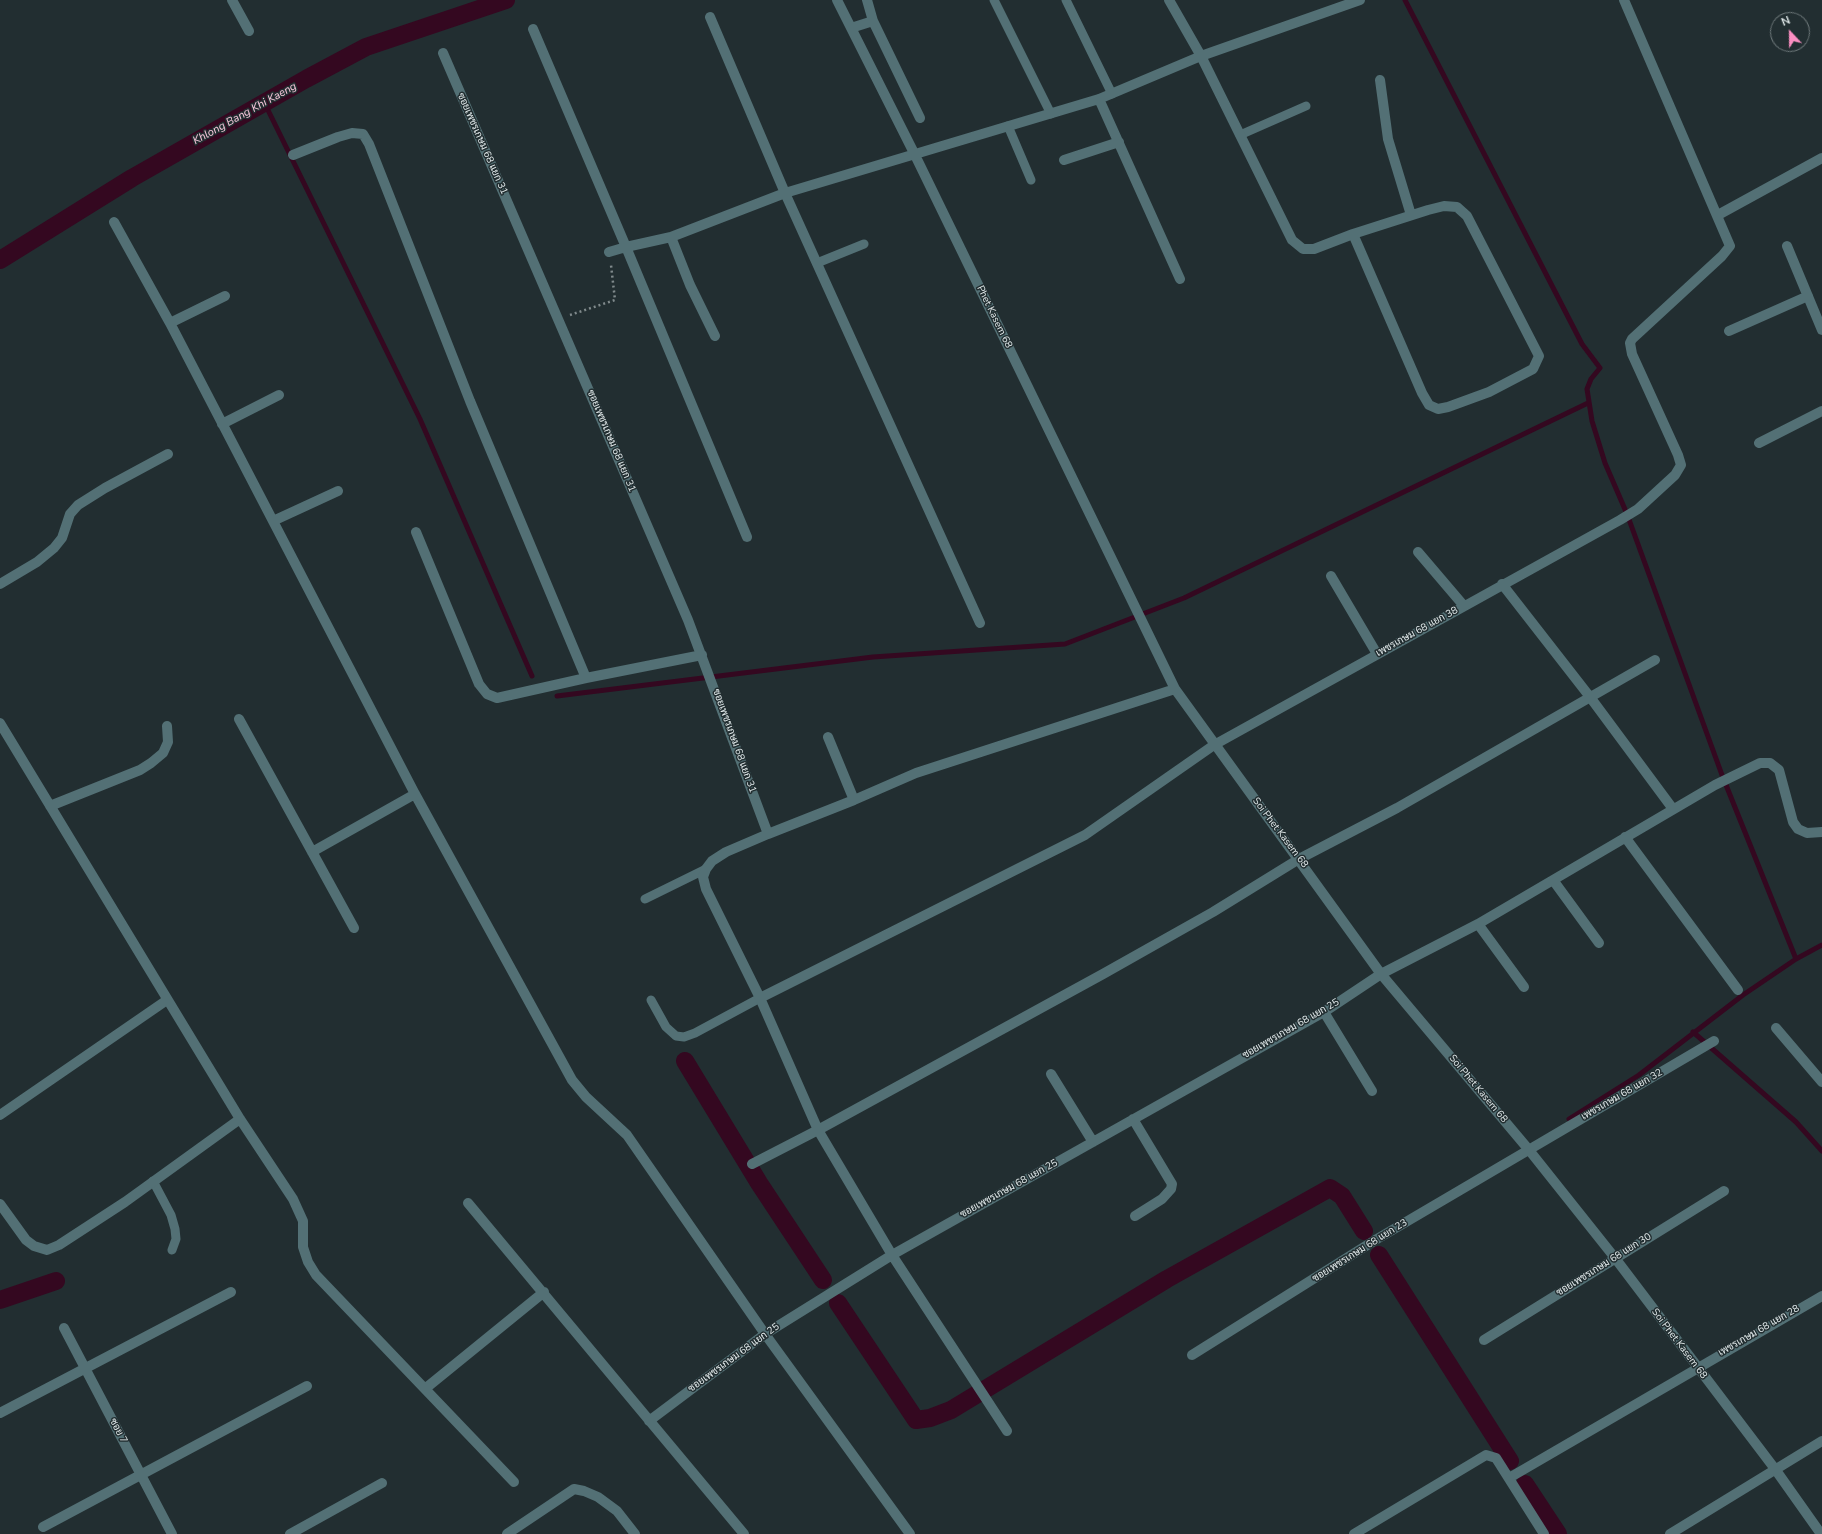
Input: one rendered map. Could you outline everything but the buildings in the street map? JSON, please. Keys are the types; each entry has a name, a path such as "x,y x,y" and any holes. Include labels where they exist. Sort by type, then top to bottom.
{"street":[{"path":"232,0 249,31"},
{"name":"Phet Kasem 68","path":"837,0 914,154 1149,636"},
{"path":"867,0 873,21 920,118"},
{"path":"1169,0 1201,56 1289,235 1297,245 1303,250 1314,249 1353,234 1444,206 1457,207 1467,216 1539,356 1533,369 1489,392 1448,407 1438,409 1430,405 1422,394 1353,234"},
{"path":"609,252 671,237 785,193 1099,100 1201,56 1360,0"},
{"path":"1624,0 1718,215 1822,158"},
{"path":"710,17 785,193 980,623"},
{"path":"851,28 873,21"},
{"path":"533,30 626,247 747,537"},
{"name":"ซอยเพชรเกษม 68 แยก 31","path":"443,53 559,319 702,655 768,834"},
{"path":"1380,80 1388,139 1411,216"},
{"path":"1099,100 1180,279"},
{"path":"293,155 352,133 363,134 369,144 470,401 586,678"},
{"path":"1064,160 1119,142"},
{"name":"เพชรเกษม 68 แยก 38","path":"760,998 1085,835 1214,745 1638,509 1675,475 1681,466 1678,455 1632,354 1630,343 1632,339 1728,249 1730,246 1718,215"},
{"path":"114,222 170,323 415,794 572,1080 586,1097 627,1135 765,1334 910,1534"},
{"path":"671,237 690,285 715,336"},
{"path":"1787,246 1822,330"},
{"path":"170,323 225,296"},
{"path":"1729,331 1808,296"},
{"path":"222,424 278,395"},
{"path":"1759,443 1822,411"},
{"path":"0,584 37,562 54,548 62,538 70,514 78,505 105,488 168,454"},
{"path":"273,521 338,491"},
{"path":"416,532 479,684 487,694 498,698 586,678 702,655"},
{"path":"1418,552 1464,606"},
{"path":"1332,576 1377,654"},
{"path":"1502,584 1590,697 1673,809"},
{"name":"Soi Phet Kasem 68","path":"1149,636 1175,689 1214,745 1300,859 1381,974 1529,1150 1615,1258 1696,1367 1775,1469 1822,1534"},
{"path":"752,1164 818,1130 1213,912 1300,859 1397,808 1655,660"},
{"path":"1007,1431 892,1255 818,1130 760,998 706,889 703,876 712,861 726,852 916,773 1175,689"},
{"path":"239,719 354,928"},
{"path":"0,723 167,1000 240,1119 299,1211 303,1221 303,1248 308,1262 316,1275 426,1388 514,1482"},
{"path":"50,806 140,770 151,763 163,753 168,742 166,726"},
{"path":"828,737 854,800"},
{"name":"ซอยเพชรเกษม 68 แยก 25","path":"648,1421 765,1334 892,1255 1324,1012 1381,974 1478,924 1715,785 1760,763 1770,763 1779,770 1793,822 1798,829 1807,833 1822,832"},
{"path":"312,852 415,794"},
{"path":"1625,837 1738,990"},
{"path":"1553,880 1599,943"},
{"path":"1478,924 1524,987"},
{"path":"0,1115 167,1000"},
{"path":"1324,1012 1372,1091"},
{"path":"1776,1028 1822,1082"},
{"name":"เพชรเกษม 68 แยก 32","path":"1529,1150 1714,1041"},
{"path":"1051,1074 1093,1142"},
{"path":"0,1204 26,1240 34,1246 47,1250 59,1245 154,1181 240,1119"},
{"path":"1133,1119 1172,1184 1171,1189 1162,1198 1135,1216"},
{"name":"ซอยเพชรเกษม 68 แยก 23","path":"1192,1355 1377,1239 1529,1150"},
{"name":"ซอยเพชรเกษม 68 แยก 30","path":"1484,1340 1724,1191"},
{"path":"468,1203 544,1292 648,1421 744,1534"},
{"path":"0,1413 231,1292"},
{"path":"426,1388 544,1292"},
{"name":"เพชรเกษม 68 แยก 28","path":"1508,1478 1696,1367 1822,1296"},
{"name":"ซอย 7","path":"64,1328 172,1534"},
{"path":"43,1527 307,1386"},
{"path":"1670,1534 1822,1441"},
{"path":"1354,1534 1486,1455 1496,1458 1544,1534"},
{"path":"290,1534 382,1483"},
{"path":"507,1534 574,1489 584,1491 598,1497 617,1511 635,1534"}],"lane":[{"path":"994,0 1051,114"},
{"path":"1066,0 1112,94"},
{"path":"1240,136 1306,106"},
{"path":"1008,126 1031,180"},
{"path":"817,263 864,244"},
{"path":"645,899 706,869"},
{"path":"651,1000 666,1027 676,1036 684,1037 695,1033 760,998"},
{"path":"154,1181 171,1215 175,1229 176,1239 172,1250"}],"path":[{"path":"559,319 615,300 609,252"}],"waterway":[{"name":"Khlong Bang Khi Kaeng","path":"0,260 132,178 306,79 366,47 506,0"},
{"path":"1405,0 1582,344 1600,368 1591,379 1587,389 1592,421 1605,463 1627,514 1722,775 1796,959"},
{"path":"264,102 420,419 532,676"},
{"path":"557,696 873,657 1065,644 1184,598 1588,403"},
{"path":"1569,1119 1639,1075 1743,995 1796,959 1822,945"},
{"path":"1693,1032 1796,1122 1822,1151"},
{"path":"685,1061 759,1183 823,1280"},
{"path":"838,1303 916,1420 930,1418 951,1410 1167,1279 1330,1188 1342,1196 1364,1231"},
{"path":"1379,1255 1510,1461"},
{"path":"0,1300 56,1281"},
{"path":"1525,1484 1558,1534"}]}
